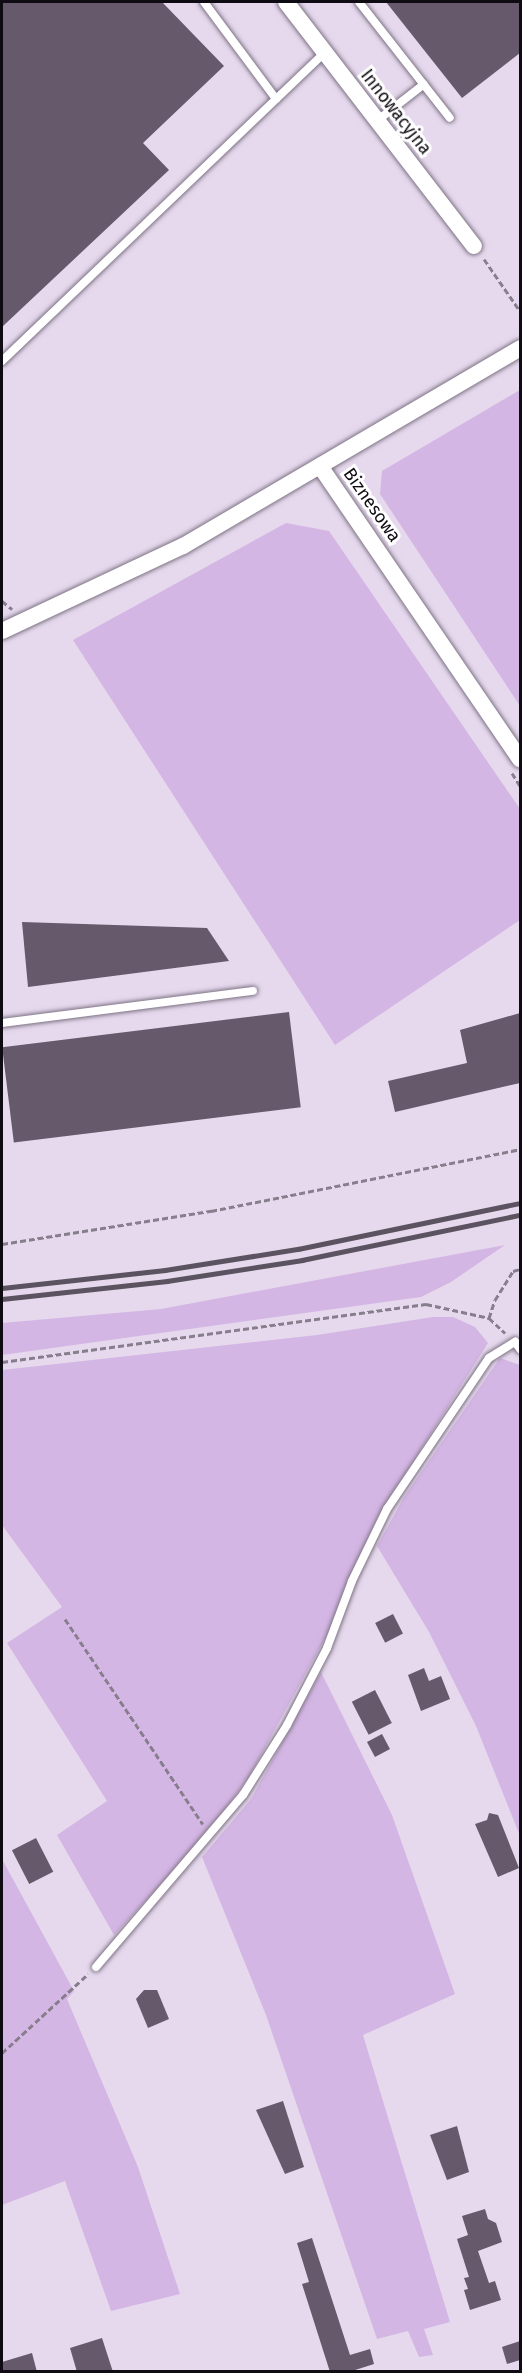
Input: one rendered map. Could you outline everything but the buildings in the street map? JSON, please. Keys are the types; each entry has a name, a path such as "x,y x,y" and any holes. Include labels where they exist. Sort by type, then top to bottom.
{"street":[{"name":"Innowacyjna","path":"286,2 474,246"},
{"name":"Biznesowa","path":"520,348 320,466 520,759"},
{"path":"2,631 183,546 320,466"}],"lane":[{"path":"204,2 276,99"},
{"path":"359,2 450,118"},
{"path":"2,361 324,52"},
{"path":"378,120 424,84"},
{"path":"2,1023 254,991"},
{"path":"96,1967 211,1836 243,1796 287,1725 327,1648 352,1581 387,1509 489,1358 518,1346"}],"path":[{"path":"474,246 520,310"},
{"path":"2,1244 200,1213 520,1149"},
{"path":"489,1318 513,1271 520,1269"},
{"path":"2,1362 426,1304 489,1318 518,1346"},
{"path":"65,1619 211,1836"},
{"path":"2,2053 96,1967"}],"shaded area":[{"path":"520,390 520,706 380,494 382,471"},
{"path":"286,523 329,531 520,809 520,920 335,1045 73,640"},
{"path":"505,1245 451,1282 421,1297 2,1355 2,1323 161,1309"},
{"path":"433,1317 453,1317 475,1327 488,1343 377,1519 328,1633 250,1775 211,1830 114,1935 57,1835 107,1801 7,1643 62,1607 2,1525 2,1370 317,1335"},
{"path":"500,1358 520,1365 520,1836 476,1726 429,1632 377,1546 404,1497"},
{"path":"321,1672 392,1815 455,1994 363,2035 450,2322 424,2329 433,2355 419,2357 408,2331 377,2339 266,2015 202,1857 251,1799"},
{"path":"2,1859 74,1991 67,1999 138,2167 180,2294 111,2311 65,2181 2,2205"}],"railway":[{"path":"2,1288 165,1270 298,1249 520,1203"},
{"path":"2,1299 167,1281 302,1260 520,1215"}]}
